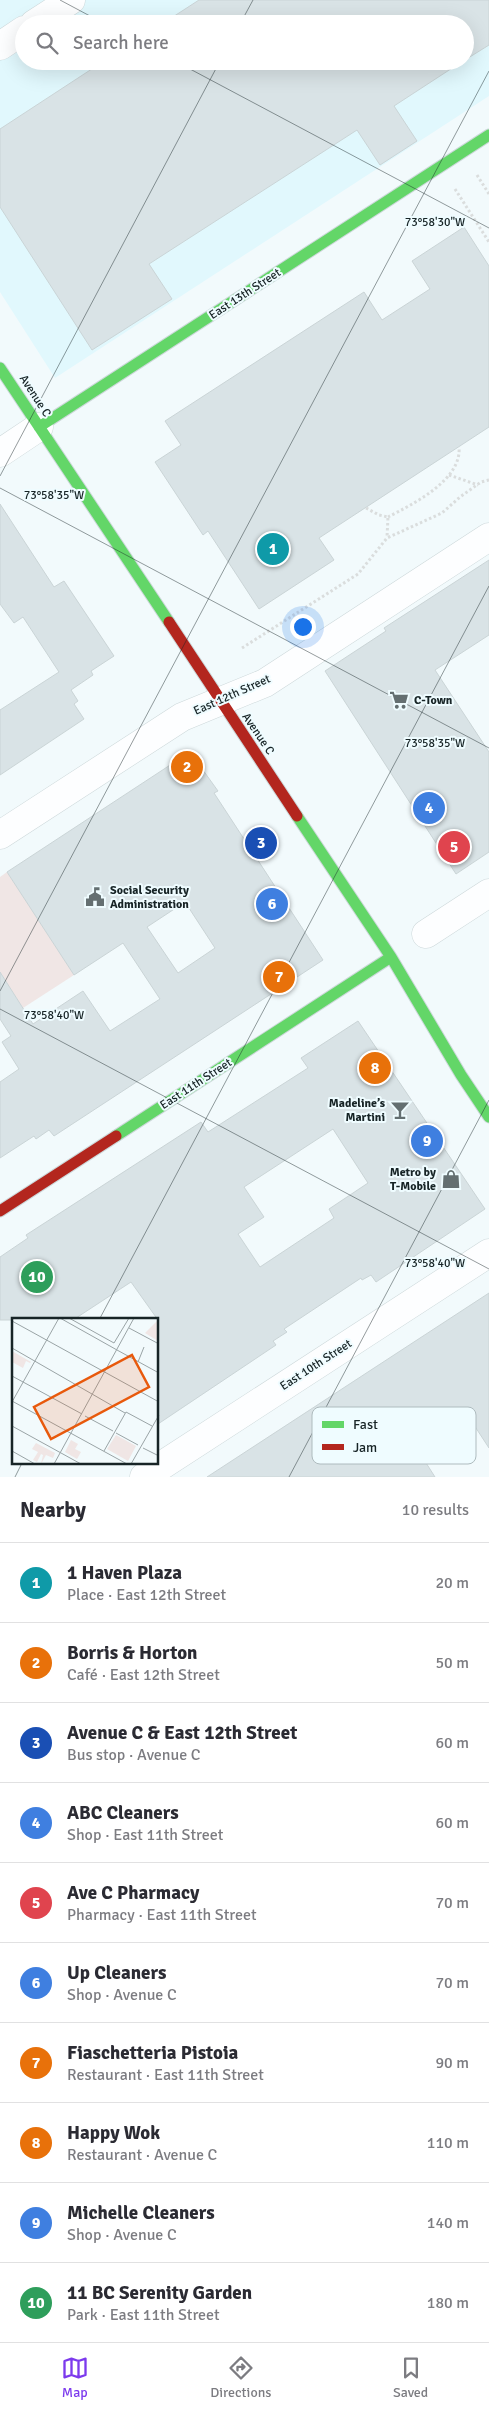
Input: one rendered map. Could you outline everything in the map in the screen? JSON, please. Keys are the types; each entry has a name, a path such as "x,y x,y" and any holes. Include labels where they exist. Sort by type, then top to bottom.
{"street":[{"path":"48,15 71,0"},
{"path":"0,46 15,36"},
{"name":"East 13th Street","path":"0,453 489,135"},
{"name":"Avenue C","path":"0,368 391,957 461,1075 489,1117"},
{"name":"East 12th Street","path":"0,835 182,716 265,683 489,537"},
{"path":"426,934 489,893"},
{"name":"East 11th Street","path":"0,1211 391,957"},
{"name":"East 10th Street","path":"144,1477 489,1253"}],"path":[{"path":"477,175 489,194"},
{"path":"455,189 489,242"},
{"path":"366,508 379,515 388,517 436,489 449,474 460,454 459,446"},
{"path":"449,474 478,484"},
{"path":"242,648 358,574 387,538 442,513 478,484 489,480"},
{"path":"387,538 388,517"}],"shaded area":[{"path":"0,0 489,0 489,96 55,378 0,292"},
{"path":"7,872 74,975 23,1008 0,972 0,877"}],"building":[{"path":"199,0 489,0 489,45 474,54 474,15 176,15"},
{"path":"90,70 449,70 394,106 417,141 380,165 357,130 149,264 172,299 92,350 0,207 0,129"},
{"path":"464,227 489,266 489,427 319,538 334,560 259,609 208,531 203,535 155,462 181,445 165,421 364,292 382,320 430,289 412,261"},
{"path":"0,504 54,587 64,581 114,656 91,671 93,675 71,690 78,701 74,704 84,719 0,775 0,710 59,672 23,617 14,623 0,604"},
{"path":"489,560 489,635 435,670 489,752 489,852 456,874 325,671 386,631 384,628"},
{"path":"190,752 218,791 214,793 323,960 54,1136 49,1130 36,1139 34,1136 0,1158 0,1082 19,1069 2,1042 11,1036 0,1019 0,972 33,1024 83,991 110,1031 160,999 123,943 74,975 7,872","holes":["185,902 215,948 178,973 147,927"]},
{"path":"358,1021 485,1209 376,1282 371,1275 362,1280 361,1278 284,1329 287,1332 273,1341 276,1345 159,1423 159,1318 157,1318 131,1282 76,1318 12,1318 12,1320 0,1320 0,1257 28,1238 26,1235 201,1122 208,1132 308,1068 301,1058","holes":["333,1129 368,1183 329,1209 334,1218 260,1267 238,1234 264,1217 244,1187"]},
{"path":"489,1293 489,1448 476,1428 476,1407 314,1407"},
{"path":"312,1408 312,1464 427,1464 435,1477 207,1477"}],"traffic: fast":[{"path":"39,427 489,135"},
{"path":"0,368 169,622"},
{"path":"297,816 391,957 461,1075 489,1117"},
{"path":"116,1136 391,957"}],"traffic: jam":[{"path":"169,622 297,816"},
{"path":"0,1211 116,1136"}],"place":[{"name":"1 Haven Plaza","path":"273,549"},
{"name":"C-Town","path":"399,700"},
{"name":"Borris & Horton","path":"187,767"},
{"name":"ABC Cleaners","path":"429,808"},
{"name":"Avenue C & East 12th Street","path":"261,843"},
{"name":"Ave C Pharmacy","path":"454,847"},
{"name":"Social Security Administration","path":"95,897"},
{"name":"Up Cleaners","path":"272,904"},
{"name":"Fiaschetteria Pistoia","path":"279,977"},
{"name":"Happy Wok","path":"375,1068"},
{"name":"Madeline’s Martini","path":"400,1110"},
{"name":"Michelle Cleaners","path":"427,1141"},
{"name":"Metro by T-Mobile","path":"451,1179"},
{"name":"11 BC Serenity Garden","path":"37,1277"}]}
